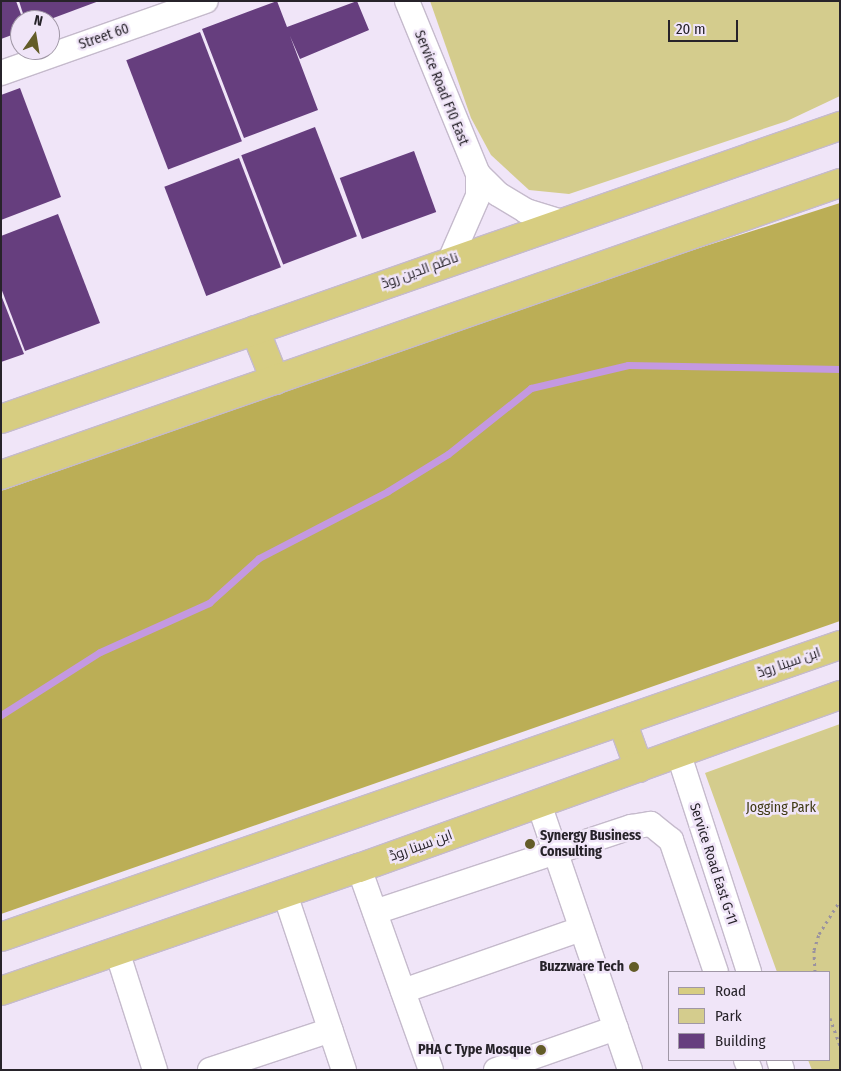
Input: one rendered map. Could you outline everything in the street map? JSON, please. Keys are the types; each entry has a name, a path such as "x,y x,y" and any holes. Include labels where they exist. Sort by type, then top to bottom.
{"main road":[{"name":"ناظم الدین روڈ","path":"1,419 559,221 840,126"},
{"path":"1,475 840,183"},
{"path":"255,330 275,380"},
{"name":"ابن سینا روڈ","path":"1,937 840,645"},
{"name":"ابن سینا روڈ","path":"1,991 359,868 679,755 840,695"},
{"path":"622,722 639,768"}],"street":[{"name":"Street 60","path":"1,73 206,1"},
{"name":"Service Road F10 East","path":"407,1 478,174 478,196 450,260"},
{"name":"Service Road F10 East","path":"478,174 498,194 526,211 559,221"},
{"name":"Service Road East G-11","path":"679,755 749,971"},
{"path":"539,804 630,1070"},
{"path":"375,912 643,823 660,828 671,840 716,971"},
{"path":"359,868 431,1070"},
{"path":"285,894 344,1070"},
{"path":"403,991 581,929"},
{"path":"117,951 155,1070"},
{"path":"496,1070 616,1028"},
{"path":"210,1070 331,1030"}],"path":[{"path":"815,971 813,961 819,934 840,901"},
{"path":"831,1021 840,1046"}],"green space":[{"path":"430,1 840,1 840,96 787,121 569,194 529,190 491,155 471,118"},
{"name":"Jogging Park","path":"840,724 840,1070 812,1070 808,1061 831,1061 831,971 777,971 705,773"}],"shaded area":[{"path":"840,203 840,621 1,914 1,491 593,282"}],"building":[{"path":"1,1 16,1 19,10 10,10 10,36 1,39"},
{"path":"19,1 99,1 60,16 60,10 22,10"},
{"path":"277,1 287,27 357,1 369,30 300,59 290,36 318,110 244,138 202,29"},
{"path":"200,32 242,141 168,170 126,60"},
{"path":"20,88 61,197 1,220 1,95"},
{"path":"315,127 357,236 283,265 241,155"},
{"path":"414,151 436,212 362,239 340,178"},
{"path":"239,158 281,267 206,296 164,187"},
{"path":"58,214 100,323 25,351 1,288 1,236"},
{"path":"1,295 24,354 1,362"}],"waterway":[{"path":"1,715 100,652 209,603 259,558 388,491 448,454 531,388 628,365 840,369"}],"place":[{"name":"Synergy Business Consulting","path":"530,844"},
{"name":"Buzzware Tech","path":"634,967"},
{"name":"PHA C Type Mosque","path":"541,1050"}]}
